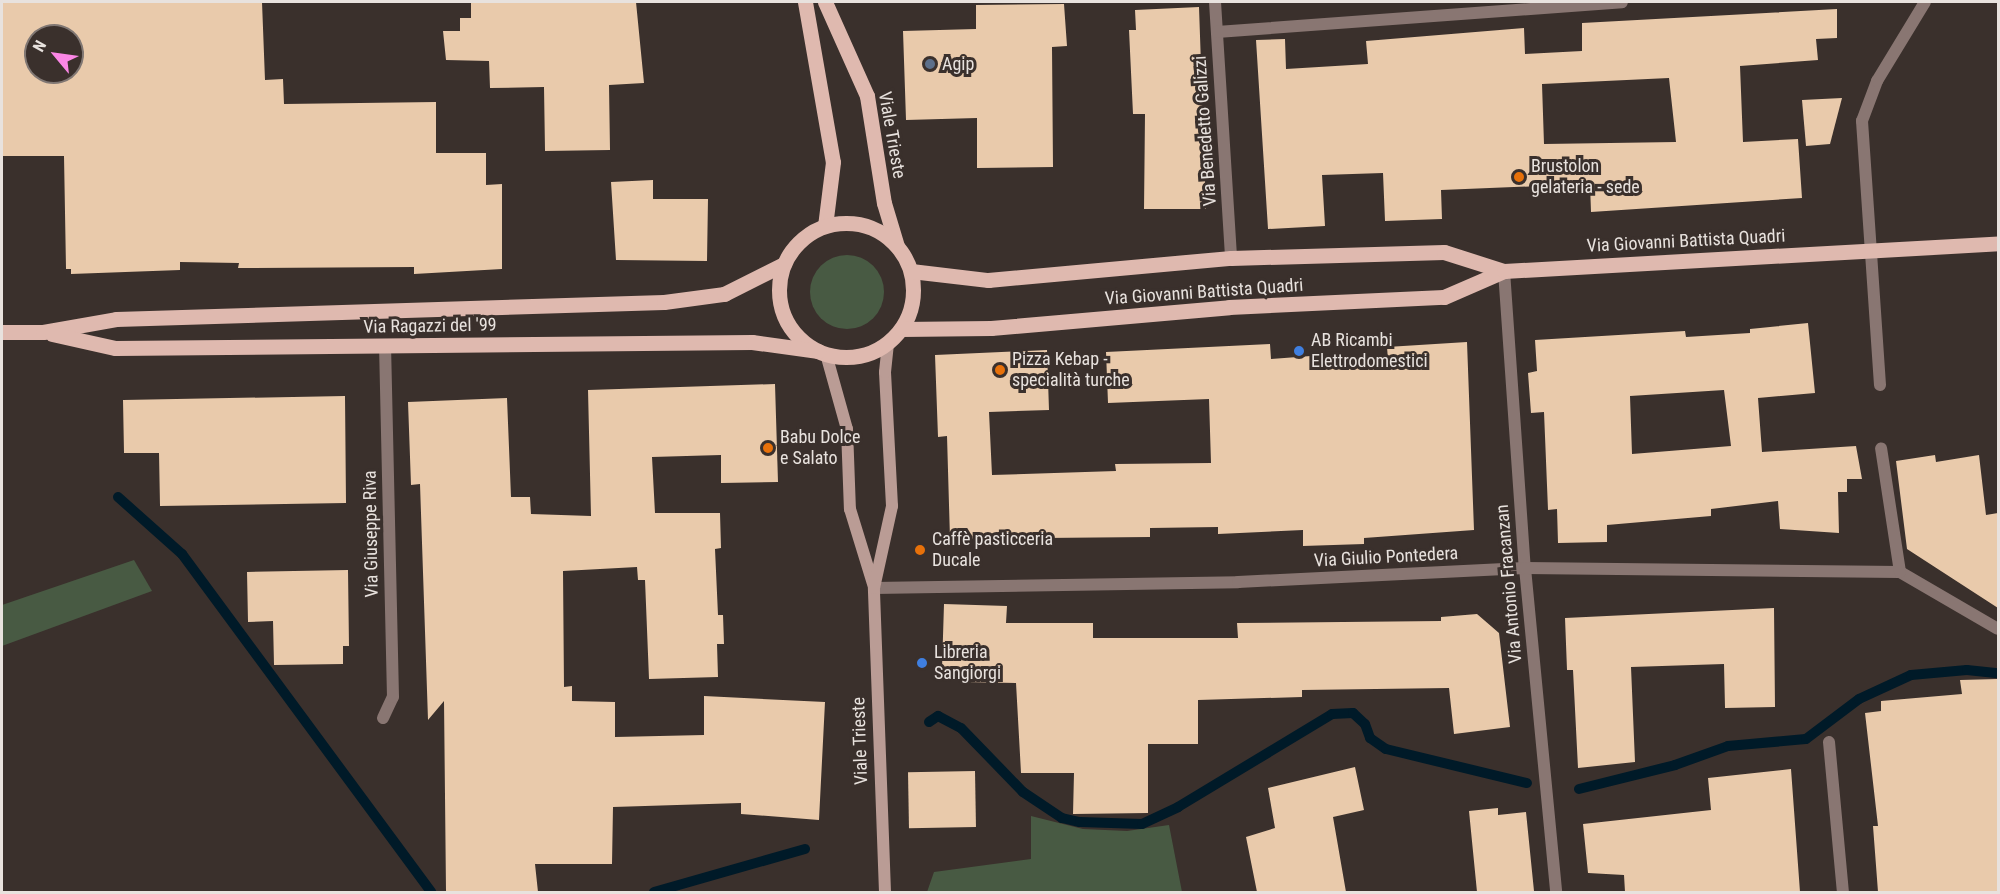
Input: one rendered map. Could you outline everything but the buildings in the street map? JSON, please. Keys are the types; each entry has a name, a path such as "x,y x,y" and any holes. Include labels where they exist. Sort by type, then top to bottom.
{"main road":[{"path":"805,2 833,162 825,226 864,225 897,246"},
{"name":"Viale Trieste","path":"825,2 867,96 884,203 897,246"},
{"name":"Via Ragazzi del '99","path":"2,332 43,332 116,319 664,302 724,294 784,264 801,242 825,226"},
{"name":"Via Giovanni Battista Quadri","path":"901,329 991,328 1229,307 1444,297 1504,272 1998,243"},
{"name":"Via Ragazzi del '99","path":"43,332 115,348 752,342 859,355 888,342 901,329 912,301 910,271 897,246"},
{"name":"Via Giovanni Battista Quadri","path":"910,271 988,280 1231,258 1444,252 1504,272"},
{"path":"784,264 780,289 784,314 792,329 822,352"},
{"name":"Viale Trieste","path":"885,892 874,588 892,506 885,372 888,342"},
{"name":"Viale Trieste","path":"822,352 847,429 850,509 874,588"}],"street":[{"name":"Via Benedetto Galizzi","path":"1215,2 1231,258"},
{"path":"1217,32 1622,2"},
{"path":"1880,385 1862,121 1877,81 1925,2"},
{"name":"Via Antonio Fracanzan","path":"1504,272 1525,568 1556,892"},
{"name":"Via Giuseppe Riva","path":"383,718 393,697 385,346"},
{"path":"1881,448 1900,572"},
{"name":"Via Giulio Pontedera","path":"874,588 1238,582 1525,568 1900,572 1998,629"},
{"path":"1829,742 1843,892"}],"green space":[{"path":"840,255 854,255 868,261 878,271 884,285 884,299 878,313 868,323 854,329 840,329 826,323 816,313 810,299 810,285 816,271 826,261"},
{"path":"134,560 152,591 2,646 2,605"},
{"path":"1031,816 1083,829 1127,831 1169,825 1182,892 927,892 934,872 1031,859"}],"waterway":[{"path":"118,497 182,554 431,892"},
{"path":"1579,789 1675,765 1728,746 1806,739 1859,699 1911,675 1967,670 1998,673"},
{"path":"929,722 938,716 961,728 1023,792 1062,818 1080,822 1142,824 1178,807 1332,714 1353,713 1365,724 1370,738 1386,749 1527,783"},
{"path":"654,892 805,849"}],"place":[{"name":"Agip","path":"930,64"},
{"name":"Brustolon gelateria - sede","path":"1519,177"},
{"name":"AB Ricambi Elettrodomestici","path":"1299,351"},
{"name":"Pizza Kebap - specialità turche","path":"1000,370"},
{"name":"Babu Dolce e Salato","path":"768,448"},
{"name":"Caffè pasticceria Ducale","path":"920,550"},
{"name":"Libreria Sangiorgi","path":"922,663"}]}
